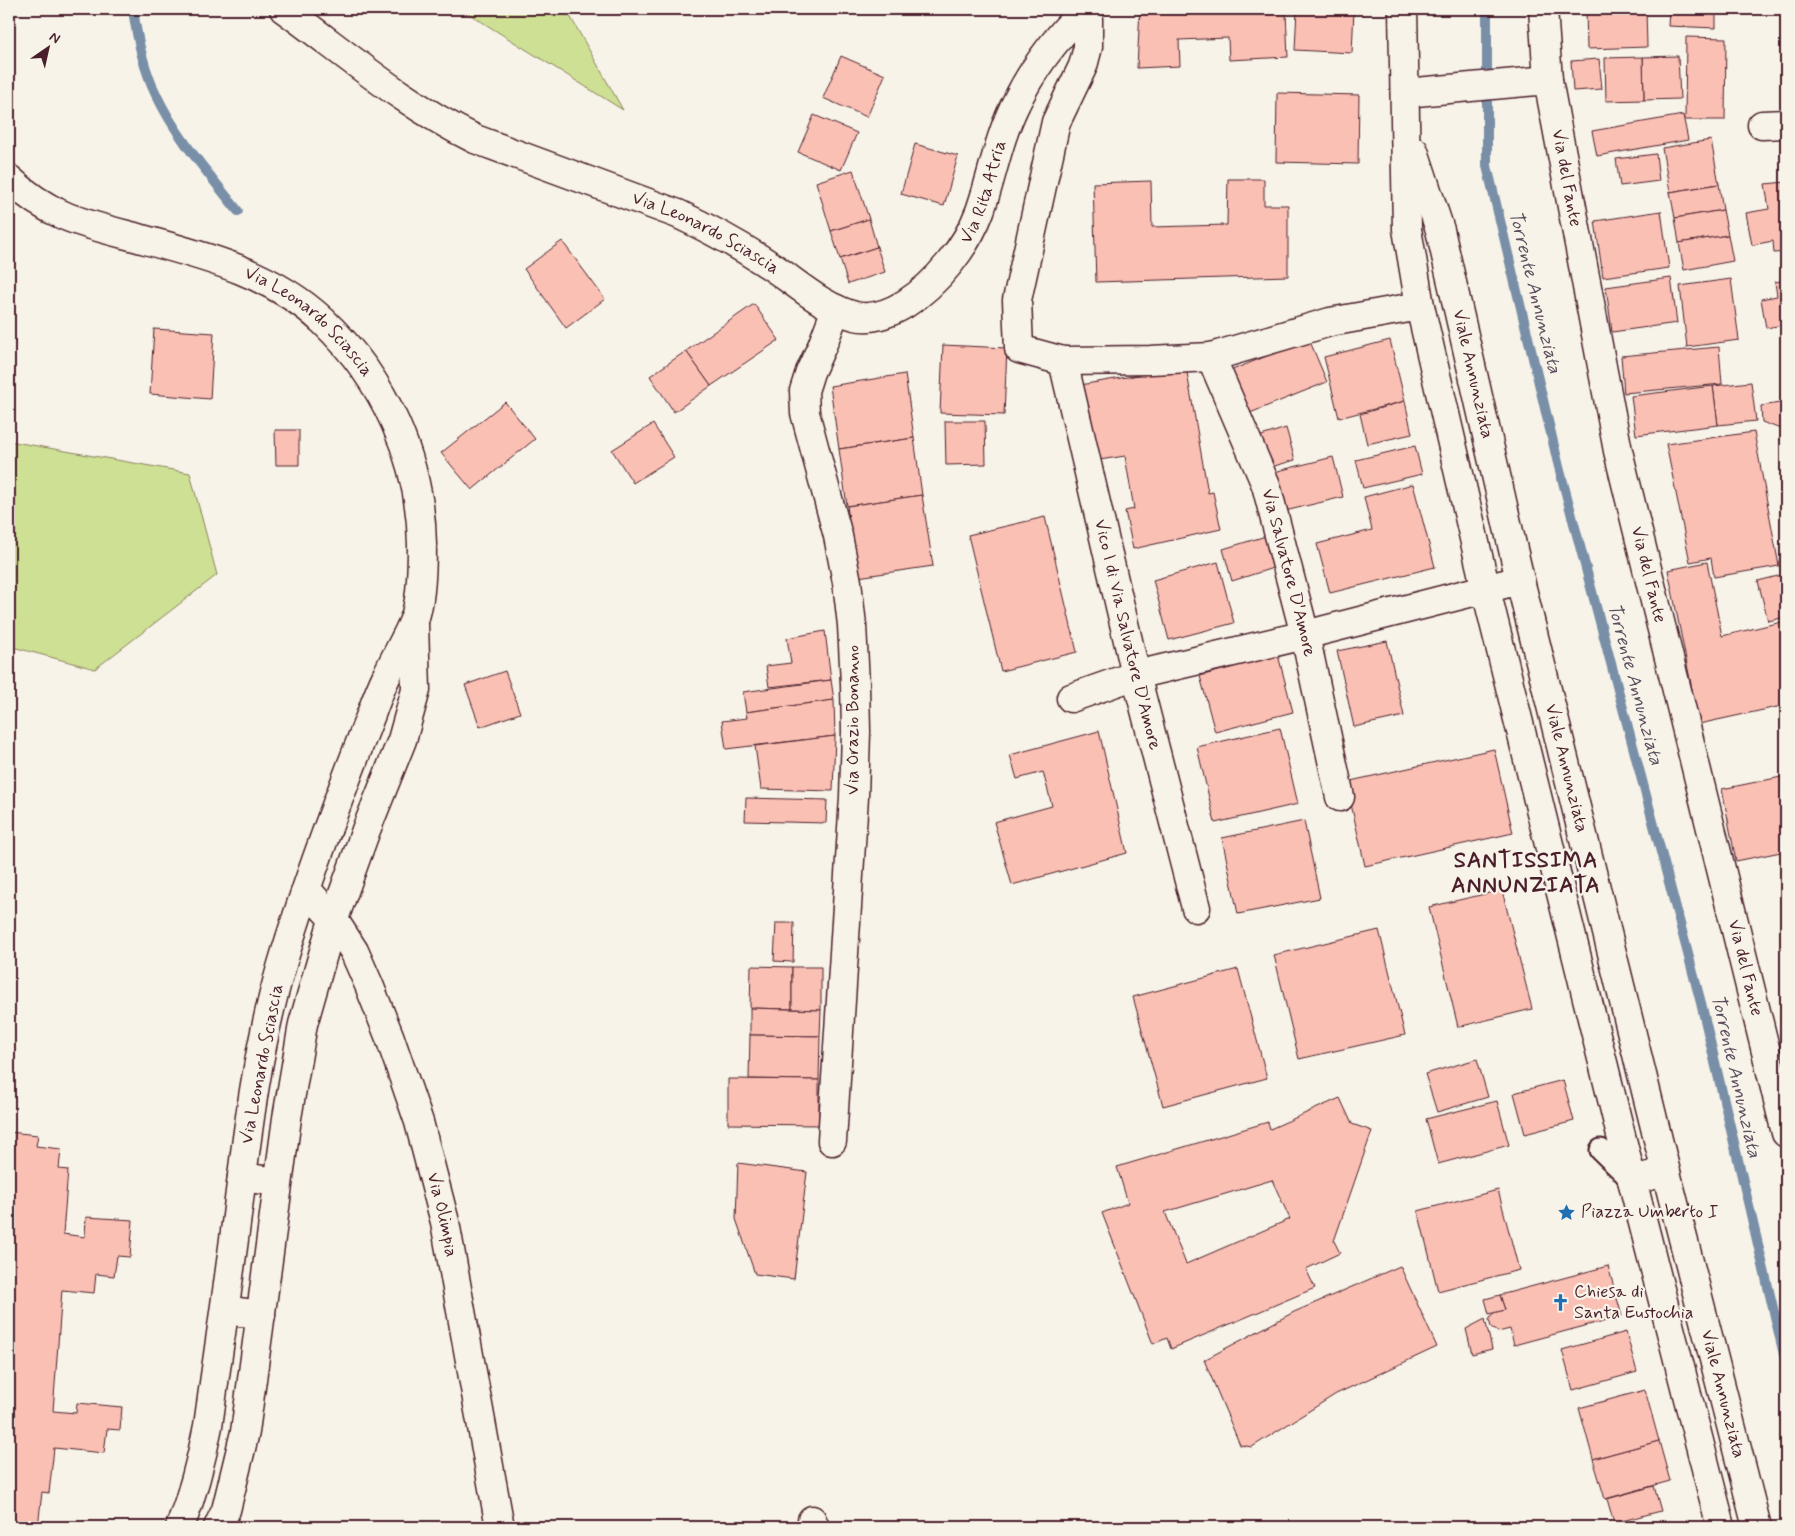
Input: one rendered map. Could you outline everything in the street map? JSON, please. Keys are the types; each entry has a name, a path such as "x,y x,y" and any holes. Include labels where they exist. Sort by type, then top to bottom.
{"street":[{"name":"Via Leonardo Sciascia","path":"284,9 391,89 446,125 475,139 678,214 742,247 814,298 836,309"},
{"name":"Via Rita Atria","path":"836,309 857,316 874,316 893,311 912,299 949,263 966,238 979,213 996,153 1016,102 1050,47 1087,9"},
{"path":"1087,9 1088,48 1083,66 1056,122 1017,300 1018,349 1064,360 1150,360 1211,357 1330,322 1420,306"},
{"name":"Viale Annunziata","path":"1403,9 1407,229 1420,306 1486,590 1632,1180 1721,1527"},
{"name":"Via del Fante","path":"1543,9 1536,81 1618,451 1786,1134"},
{"path":"1405,93 1536,81"},
{"name":"Viale Annunziata","path":"1406,126 1440,230 1520,580 1666,1172 1757,1527"},
{"name":"Via Leonardo Sciascia","path":"9,180 49,210 76,221 232,265 265,280 295,297 323,321 346,345 369,375 388,408 404,442 415,479 420,516 422,547 418,604 414,619 385,679 332,818 281,967 268,1014 251,1111 225,1310 200,1466 180,1527"},
{"name":"Via Orazio Bonanno","path":"832,1141 854,796 855,684 852,625 847,582 836,527 805,413 804,391 836,309"},
{"name":"Via Salvatore D'Amore","path":"1211,357 1266,485 1305,635 1340,798"},
{"name":"Vico I di Via Salvatore D'Amore","path":"1064,360 1136,675 1196,908"},
{"path":"1071,698 1136,675 1305,635 1520,580"},
{"name":"Via Leonardo Sciascia","path":"218,1527 226,1510 245,1432 294,1069 303,1024 334,920 366,830 402,740 416,690 414,619"},
{"name":"Via Olimpia","path":"307,890 334,920 354,951 369,984 420,1122 445,1222 500,1527"},
{"path":"1601,1150 1632,1180 1666,1172"},
{"path":"242,1176 278,1182"},
{"path":"225,1310 261,1315"}],"green space":[{"path":"461,9 566,9 623,110"},
{"path":"9,441 190,473 217,575 95,669 9,646"}],"building":[{"path":"1140,9 1266,9 1266,14 1286,13 1288,57 1229,60 1228,38 1179,40 1180,66 1137,68"},
{"path":"1297,9 1354,9 1352,53 1295,50"},
{"path":"1586,9 1646,9 1647,47 1587,49"},
{"path":"1669,9 1716,9 1716,28 1668,26"},
{"path":"1686,37 1726,38 1725,120 1685,120"},
{"path":"841,56 885,75 867,117 823,98"},
{"path":"1678,56 1680,99 1644,100 1643,57"},
{"path":"1643,57 1644,100 1606,101 1605,58"},
{"path":"1599,59 1602,89 1573,91 1571,61"},
{"path":"1277,93 1359,95 1358,164 1276,162"},
{"path":"814,115 857,133 841,170 798,152"},
{"path":"1683,115 1688,140 1597,156 1592,131"},
{"path":"1711,140 1719,184 1670,192 1662,148"},
{"path":"915,144 958,156 944,206 901,194"},
{"path":"1656,154 1659,181 1620,186 1616,159"},
{"path":"853,170 869,219 831,231 816,182"},
{"path":"1228,179 1264,179 1264,205 1288,205 1288,276 1096,282 1093,183 1151,181 1152,227 1227,225"},
{"path":"1786,182 1786,252 1774,253 1773,241 1752,245 1746,213 1769,209 1765,184"},
{"path":"1719,184 1723,210 1675,218 1670,192"},
{"path":"1723,210 1728,235 1679,243 1675,218"},
{"path":"1661,211 1669,268 1603,277 1595,221"},
{"path":"869,219 877,247 840,259 831,231"},
{"path":"1728,235 1733,261 1684,270 1679,243"},
{"path":"562,241 605,299 566,328 524,269"},
{"path":"877,247 885,272 848,284 840,259"},
{"path":"1671,278 1677,323 1612,332 1606,287"},
{"path":"1731,279 1739,340 1687,347 1680,286"},
{"path":"1786,280 1786,344 1783,325 1766,328 1761,299 1777,296 1775,282"},
{"path":"754,304 779,340 711,386 686,351"},
{"path":"154,329 214,333 210,399 150,394"},
{"path":"1309,339 1327,382 1245,415 1227,372"},
{"path":"1390,340 1405,401 1339,418 1324,357"},
{"path":"943,345 1007,348 1004,415 940,413"},
{"path":"1719,347 1722,384 1624,393 1621,356"},
{"path":"686,351 711,386 674,412 650,376"},
{"path":"1186,367 1208,493 1213,492 1221,529 1133,549 1125,511 1134,509 1125,456 1093,461 1080,385"},
{"path":"905,374 914,438 839,449 830,386"},
{"path":"1751,382 1756,421 1718,425 1713,386"},
{"path":"1713,386 1718,425 1636,435 1631,396"},
{"path":"1405,401 1412,434 1367,444 1360,414"},
{"path":"505,402 535,439 472,490 441,453"},
{"path":"1786,402 1786,431 1762,422 1761,406"},
{"path":"945,421 985,421 986,464 946,465"},
{"path":"653,424 674,457 633,483 612,450"},
{"path":"1286,428 1295,460 1264,469 1255,438"},
{"path":"275,430 299,430 299,465 276,465"},
{"path":"1754,432 1779,566 1714,577 1711,558 1690,562 1666,444"},
{"path":"914,438 922,495 847,506 839,449"},
{"path":"1415,446 1422,474 1363,488 1356,460"},
{"path":"1333,457 1343,497 1285,511 1274,472"},
{"path":"1413,484 1435,567 1330,593 1317,544 1372,530 1364,497"},
{"path":"922,495 933,566 858,577 847,506"},
{"path":"1045,517 1077,652 1001,671 968,535"},
{"path":"1266,536 1276,567 1232,581 1223,549"},
{"path":"1218,562 1234,623 1169,640 1153,580"},
{"path":"1707,562 1722,636 1786,621 1786,705 1699,724 1668,570"},
{"path":"1786,574 1786,617 1768,621 1758,581"},
{"path":"825,631 831,680 769,687 766,666 791,663 787,638"},
{"path":"1387,641 1404,716 1354,727 1337,651"},
{"path":"1278,655 1293,712 1215,732 1200,676"},
{"path":"505,671 520,713 480,727 465,685"},
{"path":"831,680 834,700 746,712 743,692"},
{"path":"834,700 835,736 726,749 722,721 747,718 746,712"},
{"path":"1280,728 1298,804 1215,823 1197,747"},
{"path":"1099,731 1127,853 1012,885 994,822 1052,806 1043,772 1017,779 1010,755"},
{"path":"835,736 833,791 761,789 755,746"},
{"path":"1494,749 1513,833 1365,866 1346,782"},
{"path":"1786,776 1786,851 1736,861 1722,789"},
{"path":"746,798 827,800 826,823 745,821"},
{"path":"1304,821 1320,898 1238,914 1222,838"},
{"path":"1502,890 1532,1009 1458,1027 1429,907"},
{"path":"776,923 794,923 793,962 774,961"},
{"path":"1379,930 1405,1035 1299,1059 1274,955"},
{"path":"751,966 792,967 792,1009 750,1008"},
{"path":"792,967 821,967 821,1010 792,1009"},
{"path":"1238,969 1267,1078 1163,1106 1133,997"},
{"path":"750,1008 821,1010 820,1036 750,1035"},
{"path":"750,1035 820,1036 819,1080 749,1079"},
{"path":"1477,1059 1488,1097 1437,1112 1425,1074"},
{"path":"728,1079 819,1080 819,1125 728,1124"},
{"path":"1563,1080 1574,1121 1525,1134 1514,1093"},
{"path":"1340,1098 1352,1124 1372,1131 1334,1241 1340,1253 1306,1269 1315,1288 1171,1349 1167,1338 1153,1344 1102,1213 1128,1203 1117,1167 1268,1122 1270,1129","holes":["1272,1180 1290,1219 1186,1264 1165,1212"]},
{"path":"1497,1101 1509,1145 1438,1164 1426,1119"},
{"path":"9,1132 38,1135 36,1146 61,1149 59,1169 68,1170 63,1234 85,1237 86,1217 133,1220 130,1257 117,1256 114,1276 96,1274 94,1293 62,1290 53,1411 76,1413 77,1403 122,1407 120,1430 107,1429 104,1453 54,1448 49,1493 42,1492 38,1527 9,1527"},
{"path":"738,1163 807,1172 794,1279 755,1274 736,1219"},
{"path":"1498,1190 1519,1270 1438,1291 1418,1211"},
{"path":"1400,1266 1437,1347 1336,1394 1252,1447 1240,1445 1204,1360 1294,1312"},
{"name":"Chiesa di Santa Eustochia","path":"1608,1266 1622,1316 1514,1345 1510,1329 1498,1332 1491,1327 1489,1320 1494,1312 1505,1310 1500,1295"},
{"path":"1500,1295 1505,1310 1489,1314 1485,1299"},
{"path":"1485,1319 1492,1349 1472,1354 1466,1329"},
{"path":"1626,1332 1637,1372 1573,1390 1562,1350"},
{"path":"1645,1390 1659,1441 1593,1459 1579,1408"},
{"path":"1659,1441 1670,1481 1605,1499 1593,1459"},
{"path":"1654,1486 1661,1511 1614,1523 1607,1499"}],"waterway":[{"path":"133,9 144,63 151,84 164,110 194,155 238,211"},
{"name":"Torrente Annunziata","path":"1487,9 1487,166 1559,467 1701,1003 1786,1363"}],"place":[{"name":"Piazza Umberto I","path":"1567,1212"},
{"name":"Chiesa di Santa Eustochia","path":"1560,1302"}],"district":[{"name":"SANTISSIMA ANNUNZIATA","path":"1526,874"}]}
